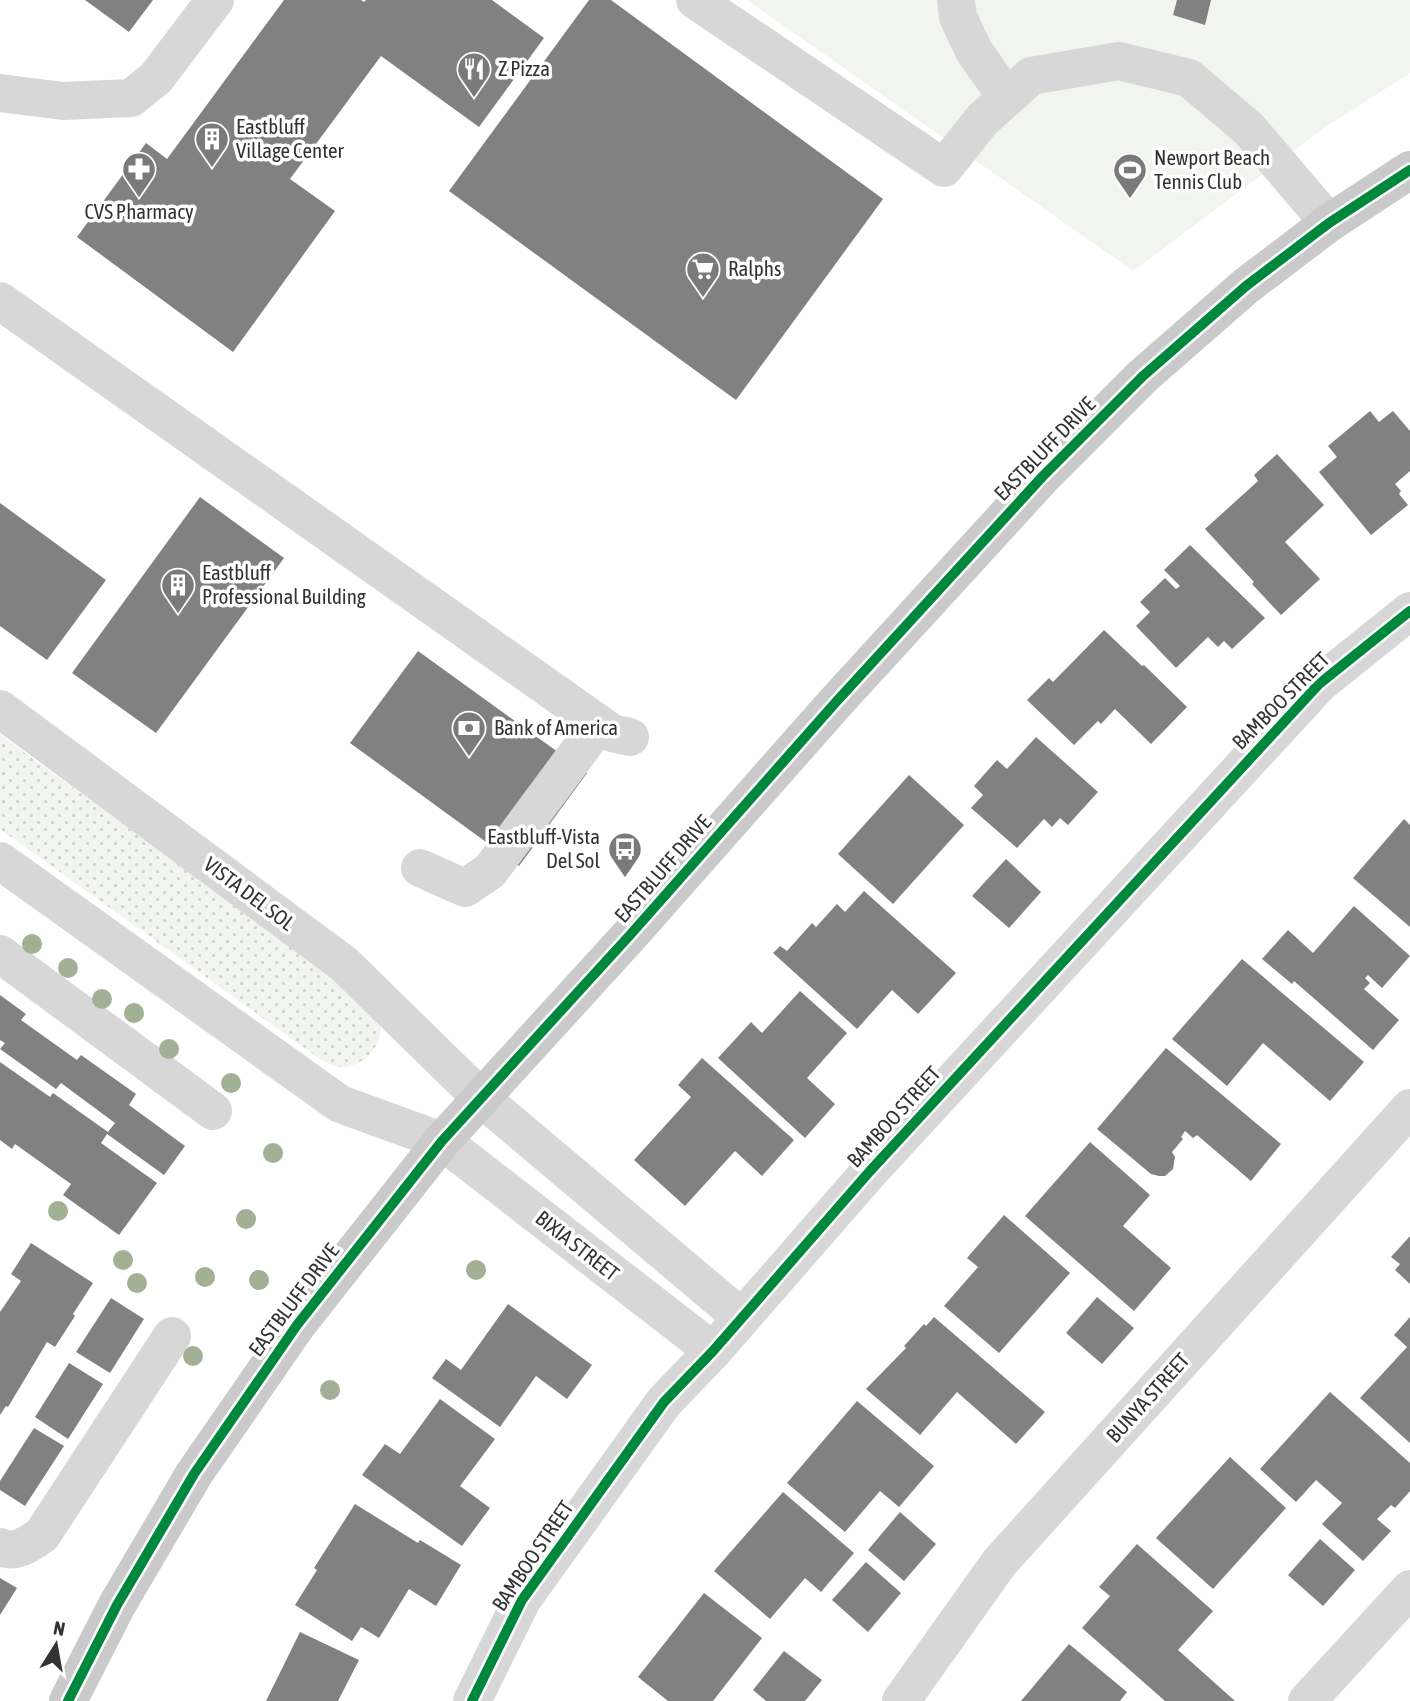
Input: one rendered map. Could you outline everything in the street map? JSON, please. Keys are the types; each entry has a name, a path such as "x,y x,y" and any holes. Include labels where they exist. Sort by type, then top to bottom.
{"main road":[{"name":"EASTBLUFF DRIVE","path":"68,1701 117,1605 194,1474 297,1325 442,1141 1043,476 1143,376 1246,286 1329,223 1410,170"}],"street":[{"path":"0,93 63,101 131,98 156,78 215,0"},
{"path":"695,0 944,168 982,120 1031,76 1119,61 1189,78 1249,130 1329,223"},
{"path":"956,0 958,17 974,51 1007,99"},
{"path":"0,301 614,731 490,871 465,888 420,868"},
{"name":"BAMBOO STREET","path":"472,1701 522,1600 664,1402 713,1351 870,1171 1319,684 1410,611"},
{"name":"VISTA DEL SOL","path":"0,709 344,964 481,1098"},
{"path":"0,860 340,1104 442,1141"},
{"path":"0,954 214,1111"},
{"path":"481,1098 742,1318"},
{"name":"BUNYA STREET","path":"901,1701 999,1563 1410,1108"},
{"name":"BIXIA STREET","path":"442,1141 713,1351"},
{"path":"0,1547 4,1550 21,1548 42,1535 172,1336"},
{"path":"1307,1701 1410,1589"}],"shaded area":[{"name":"Newport Beach Tennis Club","path":"747,0 1410,0 1410,73 1324,128 1133,271"},
{"path":"0,735 364,998 378,1016 381,1025 373,1051 350,1066 335,1066 320,1059 0,829"}],"building":[{"path":"85,0 153,0 129,32"},
{"name":"Eastbluff Village Center","path":"284,0 492,0 544,38 479,127 381,56 290,179 335,211 233,352 77,237 146,143 167,159"},
{"name":"Ralphs","path":"589,0 611,0 883,199 736,400 449,191"},
{"path":"1177,0 1211,0 1205,25 1173,15"},
{"path":"1370,411 1379,422 1393,411 1410,431 1410,471 1395,484 1408,505 1371,535 1319,472 1337,457 1328,446"},
{"path":"1277,454 1324,505 1285,542 1320,579 1281,615 1205,529 1258,481 1254,475"},
{"name":"Eastbluff Professional Building","path":"200,497 284,558 156,733 72,673"},
{"path":"0,503 106,580 47,660 0,626"},
{"path":"1190,545 1265,618 1232,649 1224,641 1218,647 1208,637 1176,668 1136,626 1150,612 1140,602 1165,578 1176,589 1180,586 1164,570"},
{"path":"1104,630 1187,707 1151,744 1115,709 1101,724 1098,721 1074,745 1027,700 1049,678 1053,682"},
{"name":"Bank of America","path":"418,651 587,773 519,866 350,743"},
{"path":"1036,737 1098,792 1068,825 1060,818 1052,827 1044,819 1017,848 971,808 983,795 974,786 997,760 1007,769"},
{"path":"909,775 964,825 893,904 838,854"},
{"path":"1404,819 1410,825 1410,927 1353,878"},
{"path":"1006,859 1041,892 1009,928 972,896"},
{"path":"864,891 956,973 918,1014 892,990 857,1029 773,953 780,946 787,951 812,923 816,927 837,904 845,912"},
{"path":"1354,906 1410,956 1382,988 1368,975 1365,978 1370,983 1364,989 1399,1020 1373,1050 1294,981 1292,984 1262,959 1288,930 1313,953"},
{"path":"1242,959 1364,1062 1330,1101 1263,1043 1227,1086 1172,1039"},
{"path":"800,991 847,1033 807,1078 835,1104 805,1138 718,1058 751,1022 762,1033"},
{"path":"0,995 26,1014 21,1020 77,1060 81,1055 136,1094 129,1105 185,1146 164,1175 107,1134 101,1143 157,1183 119,1235 63,1195 71,1184 15,1144 12,1149 0,1140 0,1062 50,1097 53,1093 108,1132 115,1123 61,1083 56,1089 0,1049 5,1043 0,1040"},
{"path":"1166,1048 1281,1144 1251,1181 1197,1135 1193,1138 1185,1131 1181,1137 1183,1139 1172,1152 1175,1157 1173,1169 1165,1176 1159,1176 1151,1174 1097,1129"},
{"path":"702,1058 794,1140 762,1176 735,1151 685,1206 634,1160 691,1097 678,1085"},
{"path":"1090,1142 1150,1195 1123,1226 1171,1268 1134,1311 1025,1216"},
{"path":"1004,1215 1070,1273 999,1353 944,1306 978,1267 967,1258"},
{"path":"1410,1236 1410,1284 1395,1270 1400,1264 1391,1257"},
{"path":"31,1243 93,1283 55,1347 47,1342 8,1407 6,1406 0,1415 0,1312 21,1281 11,1274"},
{"path":"1097,1297 1134,1328 1102,1364 1066,1333"},
{"path":"111,1298 144,1319 110,1373 76,1352"},
{"path":"508,1304 592,1365 567,1399 536,1376 500,1427 432,1378 446,1359 461,1370"},
{"path":"934,1317 1045,1412 1016,1444 957,1392 920,1435 866,1389 906,1348 904,1346 924,1324 926,1326"},
{"path":"1410,1317 1410,1443 1360,1398 1407,1347 1394,1335"},
{"path":"69,1363 103,1384 68,1439 35,1417"},
{"path":"1330,1392 1410,1463 1410,1491 1395,1508 1391,1505 1377,1519 1391,1531 1363,1561 1322,1524 1342,1503 1316,1480 1296,1502 1260,1469"},
{"path":"440,1399 495,1439 460,1486 490,1508 462,1546 362,1475 385,1444 400,1454"},
{"path":"857,1401 934,1466 899,1507 880,1491 845,1532 787,1483"},
{"path":"34,1428 64,1446 25,1506 0,1490 0,1481"},
{"path":"1230,1457 1286,1508 1213,1589 1156,1538"},
{"path":"783,1492 854,1553 821,1592 805,1578 770,1619 714,1571"},
{"path":"355,1504 418,1543 420,1540 461,1565 436,1606 409,1589 379,1638 361,1627 352,1641 295,1605 317,1570 314,1568"},
{"path":"900,1512 936,1544 904,1581 868,1550"},
{"path":"1320,1539 1355,1570 1323,1606 1288,1575"},
{"path":"1137,1544 1213,1611 1178,1650 1235,1701 1165,1701 1082,1628 1110,1596 1099,1587"},
{"path":"866,1562 901,1593 868,1632 832,1600"},
{"path":"0,1578 17,1588 0,1615"},
{"path":"704,1593 762,1638 713,1701 668,1701 638,1677"},
{"path":"300,1632 359,1660 338,1701 266,1701"},
{"path":"1069,1644 1127,1692 1120,1701 1021,1701"},
{"path":"784,1651 822,1680 805,1701 766,1701 753,1690"}],"cycle path":[{"path":"68,1701 117,1605 194,1474 297,1325 442,1141 1043,476 1143,376 1246,286 1329,223 1410,170"},
{"path":"472,1701 522,1600 664,1402 713,1351 870,1171 1319,684 1410,611"}],"place":[{"name":"Z Pizza","path":"474,99"},
{"name":"Eastbluff Village Center","path":"212,169"},
{"name":"CVS Pharmacy","path":"139,199"},
{"name":"Newport Beach Tennis Club","path":"1130,200"},
{"name":"Ralphs","path":"703,299"},
{"name":"Eastbluff Professional Building","path":"178,615"},
{"name":"Bank of America","path":"469,758"},
{"name":"Eastbluff-Vista Del Sol","path":"625,879"}]}
